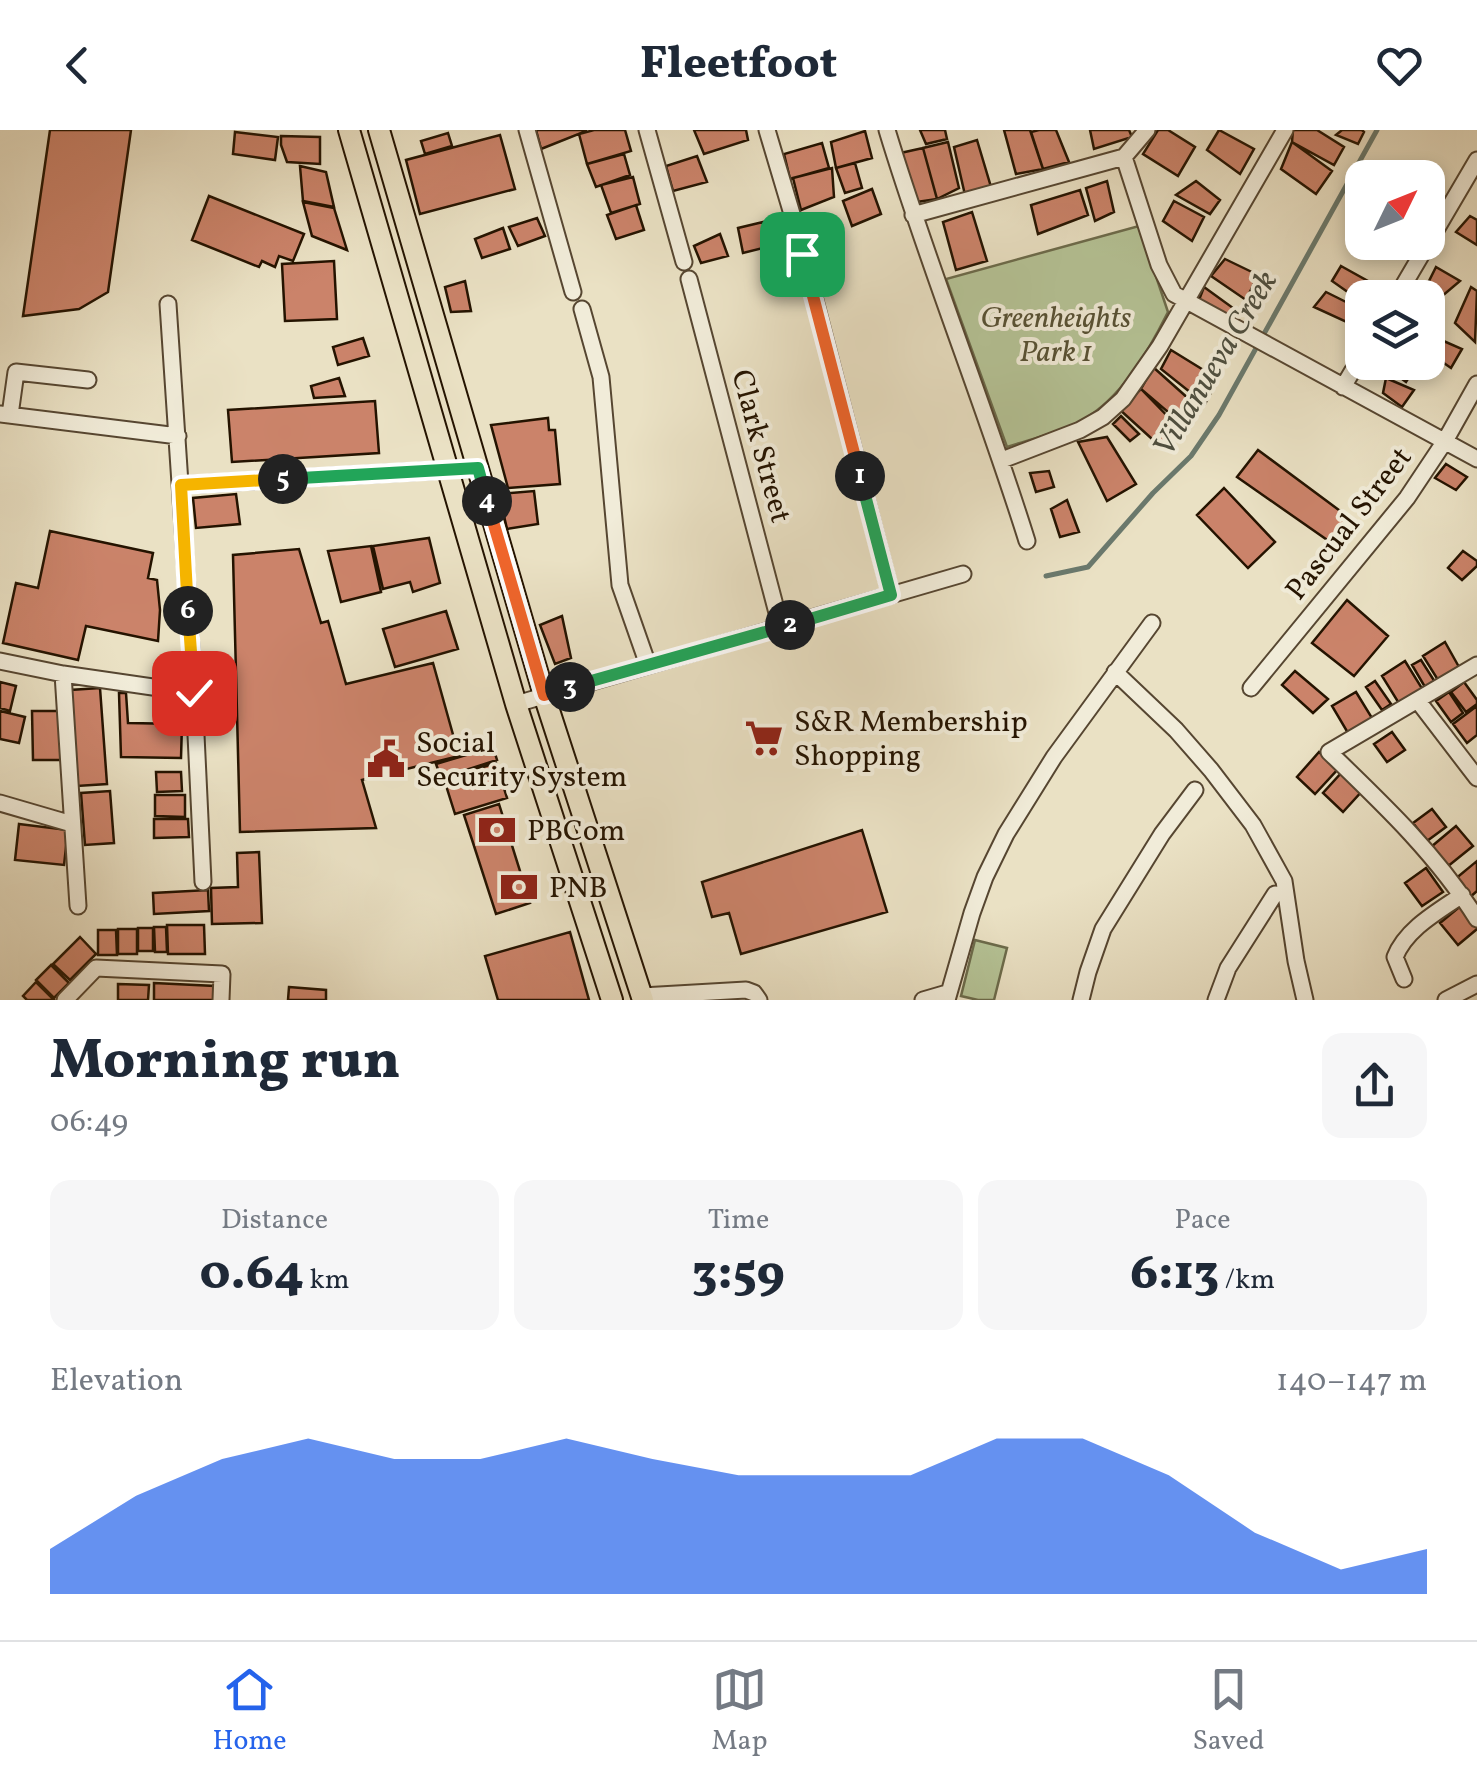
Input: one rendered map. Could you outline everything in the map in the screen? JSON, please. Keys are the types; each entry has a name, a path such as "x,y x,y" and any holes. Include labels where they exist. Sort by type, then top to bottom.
{"main road":[{"path":"349,130 516,704 612,1000"},
{"path":"379,130 544,695 643,998"}],"street":[{"path":"527,130 574,292"},
{"path":"647,130 684,262"},
{"path":"767,130 795,224"},
{"path":"887,130 912,215 1002,460 1027,541"},
{"path":"912,215 1124,157 1147,130"},
{"path":"1002,460 1080,430 1123,398 1160,346 1285,130"},
{"path":"1124,157 1158,265 1171,290 1248,336 1477,459"},
{"path":"1407,280 1477,160"},
{"path":"802,254 891,595"},
{"name":"Clark Street","path":"689,279 782,628"},
{"path":"168,304 194,693 202,882"},
{"path":"582,309 601,377 620,585 648,666"},
{"path":"88,380 16,372 5,414 178,436"},
{"path":"1344,387 1348,380"},
{"name":"Pascual Street","path":"1251,688 1407,498 1477,384"},
{"path":"181,485 478,468"},
{"path":"516,704 963,574"},
{"path":"923,1000 947,996 979,896 1006,834 1054,758 1152,623"},
{"path":"0,662 194,693"},
{"path":"1477,664 1329,752 1402,822 1477,919"},
{"path":"1115,672 1176,730 1254,825 1284,881 1305,1000"},
{"path":"63,674 78,906"},
{"path":"1418,701 1477,778"},
{"path":"1081,1000 1103,929 1195,790"},
{"path":"0,802 72,824"},
{"path":"1216,1000 1228,968 1275,894"},
{"path":"1404,980 1394,957 1397,950 1415,929 1462,896"},
{"path":"65,1000 96,968 222,974 221,1000"},
{"path":"1446,1000 1477,984"},
{"path":"643,998 746,990 759,1000"}],"green space":[{"name":"Greenheights Park 1","path":"1139,226 1168,312 1152,343 1121,387 1095,412 1063,429 1007,447 946,279"},
{"path":"975,940 1007,948 994,1000 961,996"}],"building":[{"path":"50,130 131,130 108,292 79,309 23,316"},
{"path":"536,130 585,130 586,131 541,149"},
{"path":"625,130 631,151 587,164 579,134"},
{"path":"694,130 746,130 748,140 704,154"},
{"path":"920,130 945,130 947,139 926,144"},
{"path":"1004,130 1030,130 1043,169 1016,174"},
{"path":"1056,130 1069,162 1043,169 1031,132"},
{"path":"1090,130 1129,130 1132,137 1094,149"},
{"path":"1158,130 1168,130 1195,147 1178,176 1143,154"},
{"path":"1219,130 1254,149 1240,174 1207,150"},
{"path":"1293,130 1317,130 1344,147 1334,165 1292,142"},
{"path":"1342,130 1364,132 1358,144 1336,135"},
{"path":"865,131 872,158 836,168 831,142"},
{"path":"235,132 278,137 275,160 233,154"},
{"path":"448,133 452,146 425,154 421,141"},
{"path":"500,135 515,189 420,214 406,160"},
{"path":"281,136 320,137 320,164 287,162"},
{"path":"977,140 991,187 965,195 954,147"},
{"path":"948,142 959,188 937,199 923,148"},
{"path":"1292,142 1332,171 1316,194 1281,169"},
{"path":"822,143 829,168 790,179 784,154"},
{"path":"923,148 937,199 910,203 896,154"},
{"path":"624,154 630,175 596,187 587,164"},
{"path":"697,156 707,182 673,191 666,166"},
{"path":"855,163 862,188 845,193 836,168"},
{"path":"300,166 326,172 334,207 303,201"},
{"path":"832,168 834,197 801,210 793,178"},
{"path":"633,177 640,204 611,213 601,185"},
{"path":"1107,181 1114,212 1095,221 1086,188"},
{"path":"1196,181 1220,200 1210,214 1176,195"},
{"path":"872,189 881,214 852,226 843,201"},
{"path":"1080,190 1088,215 1038,234 1031,205"},
{"path":"209,196 304,234 293,261 279,256 275,267 262,261 259,267 192,240"},
{"path":"1174,201 1204,217 1192,241 1163,221"},
{"path":"303,202 334,208 347,250 312,236"},
{"path":"636,205 644,230 616,239 607,215"},
{"path":"972,212 987,261 956,270 943,222"},
{"path":"1470,216 1477,220 1477,245 1456,232"},
{"path":"537,218 545,236 518,246 509,227"},
{"path":"763,222 771,246 743,253 738,228"},
{"path":"503,228 510,249 482,258 475,239"},
{"path":"720,234 728,256 701,263 694,246"},
{"path":"1225,259 1258,275 1246,300 1211,276"},
{"path":"334,261 337,319 285,321 282,264"},
{"path":"1341,266 1366,280 1345,280 1345,290 1332,281"},
{"path":"1436,267 1460,281 1445,294 1445,280 1430,280"},
{"path":"465,281 471,311 451,312 445,287"},
{"path":"1204,287 1233,308 1225,322 1197,305"},
{"path":"1471,287 1477,291 1475,342 1455,323"},
{"path":"1326,292 1345,302 1345,321 1314,307"},
{"path":"363,338 369,356 338,365 333,347"},
{"path":"1445,342 1462,349 1451,368 1445,364"},
{"path":"1171,350 1218,379 1205,404 1161,369"},
{"path":"1153,367 1190,400 1175,418 1141,389"},
{"path":"339,378 345,396 314,398 311,386"},
{"path":"1386,380 1414,390 1402,407 1383,393"},
{"path":"1141,389 1177,426 1162,448 1119,409"},
{"path":"375,401 379,453 232,462 228,410"},
{"path":"1121,416 1139,434 1130,441 1113,424"},
{"path":"548,418 549,430 555,430 560,484 508,488 491,425"},
{"path":"1107,437 1136,484 1107,501 1078,442"},
{"path":"1258,450 1351,519 1333,544 1237,477"},
{"path":"1446,464 1467,477 1456,490 1435,478"},
{"path":"1049,471 1054,487 1036,492 1030,473"},
{"path":"1224,488 1275,542 1248,568 1197,515"},
{"path":"534,491 538,524 507,529 499,494"},
{"path":"236,494 240,524 196,528 193,498"},
{"path":"1067,500 1079,532 1060,537 1051,509"},
{"path":"50,531 153,553 148,578 157,580 158,641 86,626 78,660 3,643 16,583 38,588"},
{"path":"429,538 440,583 413,592 410,582 383,589 373,546"},
{"path":"371,546 381,592 341,602 328,551"},
{"path":"299,549 321,623 328,621 346,684 433,663 459,756 362,780 376,828 240,832 233,555"},
{"path":"1463,551 1477,561 1477,566 1462,580 1448,568"},
{"path":"1347,600 1388,636 1354,676 1312,643"},
{"path":"446,611 458,649 395,667 383,629"},
{"path":"562,616 571,658 555,664 540,625"},
{"path":"1445,642 1459,667 1438,680 1423,656"},
{"path":"1421,660 1435,682 1425,687 1412,665"},
{"path":"1405,661 1423,690 1400,705 1382,676"},
{"path":"1295,671 1328,699 1313,713 1282,685"},
{"path":"1375,681 1391,704 1382,710 1366,687"},
{"path":"0,682 16,686 10,711 0,708"},
{"path":"1464,682 1477,700 1466,712 1451,692"},
{"path":"100,688 107,784 77,786 70,690"},
{"path":"1356,692 1372,718 1348,733 1332,706"},
{"path":"1449,692 1463,713 1451,722 1436,701"},
{"path":"119,693 126,693 128,723 182,724 181,758 121,757"},
{"path":"1477,706 1477,735 1467,743 1453,724"},
{"path":"0,711 25,717 19,743 0,739"},
{"path":"32,711 61,711 62,760 33,760"},
{"path":"1392,732 1405,750 1387,762 1374,744"},
{"path":"493,747 497,760 441,778 436,764"},
{"path":"1319,752 1338,769 1315,794 1297,777"},
{"path":"496,763 507,798 455,814 444,779"},
{"path":"1343,771 1363,790 1343,812 1323,793"},
{"path":"156,772 181,772 182,791 157,792"},
{"path":"110,791 114,843 85,845 81,793"},
{"path":"155,795 185,795 185,817 155,816"},
{"path":"499,804 530,903 496,914 464,815"},
{"path":"1432,809 1446,827 1427,841 1413,823"},
{"path":"154,819 188,819 189,837 154,838"},
{"path":"19,824 68,830 64,865 15,860"},
{"path":"1456,826 1473,846 1447,867 1431,847"},
{"path":"862,830 887,912 741,954 729,913 712,917 702,882"},
{"path":"259,852 262,923 212,924 211,888 238,887 237,853"},
{"path":"1477,861 1477,891 1469,898 1454,880"},
{"path":"1426,868 1443,892 1422,906 1405,883"},
{"path":"208,890 209,911 154,914 153,893"},
{"path":"1463,904 1477,921 1477,929 1458,945 1440,923"},
{"path":"167,925 204,925 205,954 168,954"},
{"path":"154,927 166,927 167,952 155,952"},
{"path":"138,928 153,928 153,951 138,951"},
{"path":"118,929 137,929 137,954 118,954"},
{"path":"98,930 116,930 117,955 98,955"},
{"path":"570,932 589,1000 498,1000 485,956"},
{"path":"80,937 96,954 70,980 53,964"},
{"path":"51,965 69,983 54,998 36,980"},
{"path":"36,982 54,1000 27,1000 23,996"},
{"path":"154,983 215,986 214,1000 154,1000"},
{"path":"118,984 149,985 148,1000 118,1000"},
{"path":"289,987 326,990 326,1000 288,1000"}],"waterway":[{"name":"Villanueva Creek","path":"1046,576 1088,567 1191,456 1219,415 1377,130"}],"place":[{"name":"S&R Membership Shopping","path":"764,738"},
{"name":"Social Security System","path":"386,759"},
{"name":"PBCom","path":"497,830"},
{"name":"PNB","path":"519,887"}],"route":[{"path":"194,693 181,485 478,468 544,695 891,595 802,254"}]}
